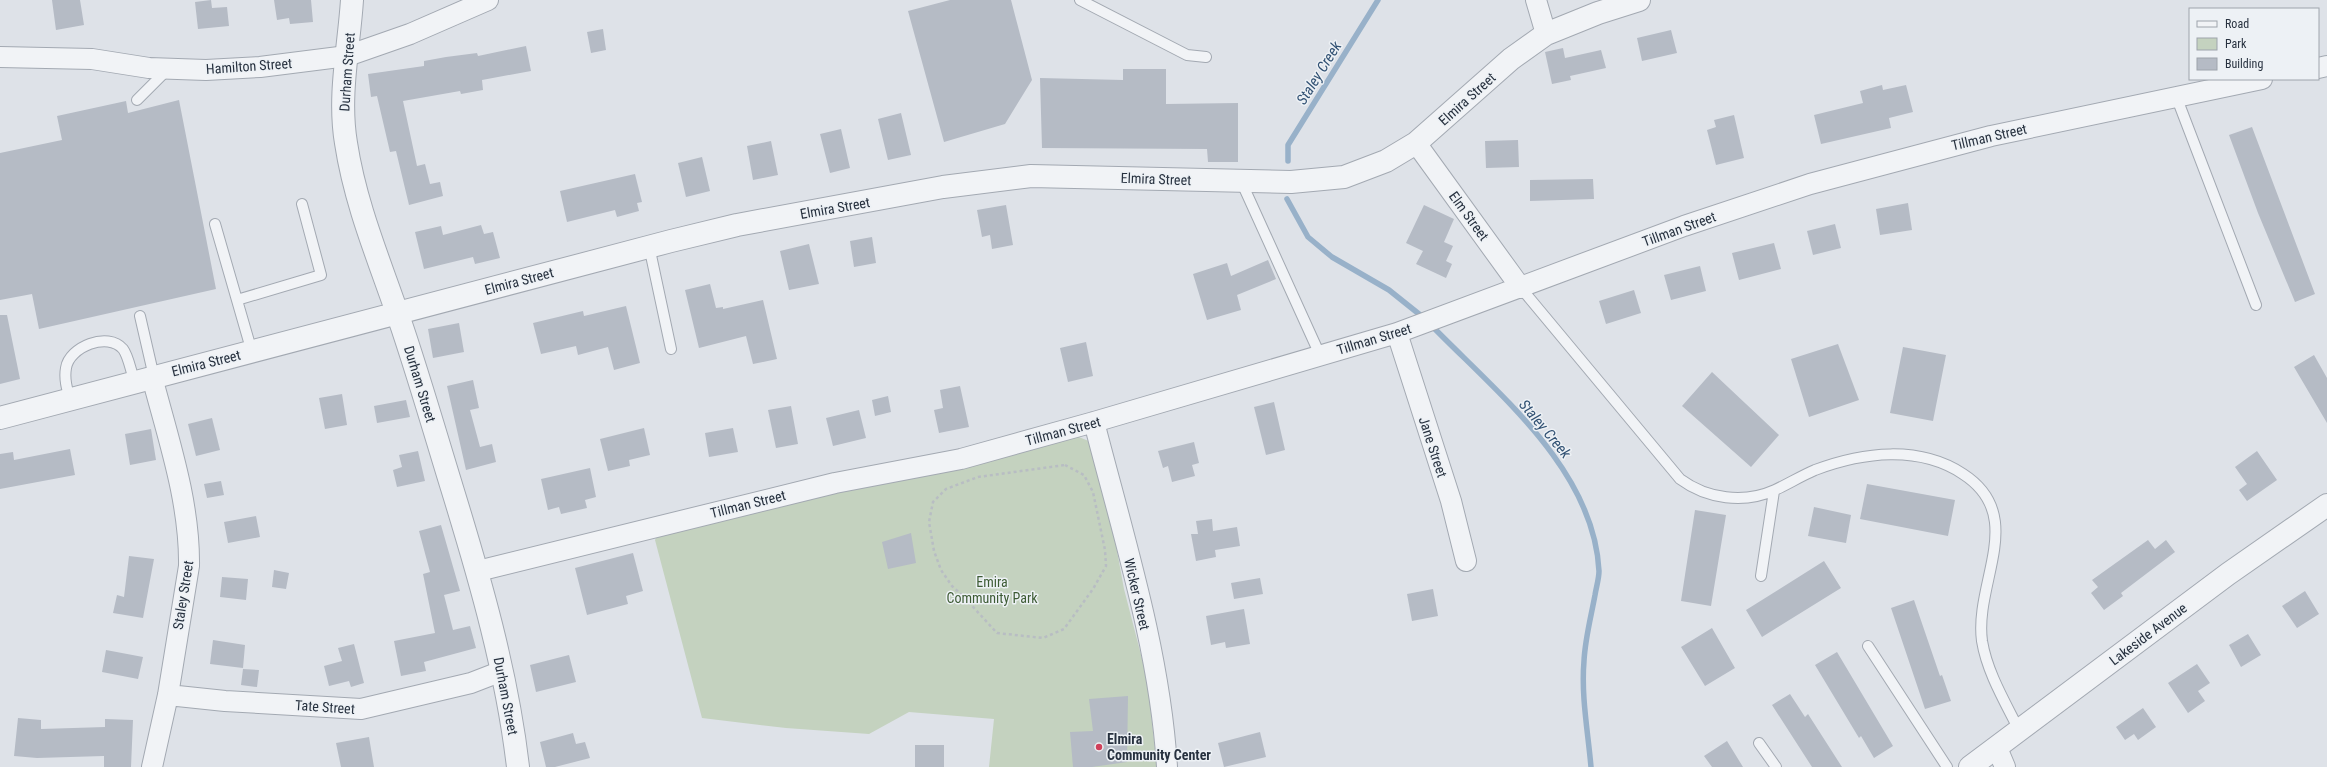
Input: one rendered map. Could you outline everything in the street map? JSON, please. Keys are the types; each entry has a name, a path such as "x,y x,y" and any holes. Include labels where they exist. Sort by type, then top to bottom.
{"street":[{"name":"Durham Street","path":"352,0 343,119 347,149 358,200 397,313 478,571 502,671 518,767"},
{"name":"Hamilton Street","path":"0,58 92,59 149,68 168,69 206,70 260,67 347,56 410,34 488,0"},
{"path":"1536,0 1546,34"},
{"name":"Elmira Street","path":"0,418 649,246 737,225 943,188 1031,176 1291,182 1344,177 1386,161 1416,143 1511,59 1546,34 1598,13 1639,0"},
{"name":"Tillman Street","path":"478,571 835,483 961,459 1397,334 1684,226 1810,184 1991,136 2257,80"},
{"name":"Elm Street","path":"1416,143 1521,288"},
{"name":"Jane Street","path":"1397,334 1451,501 1466,561"},
{"name":"Staley Street","path":"147,378 188,524 189,550 189,566 168,695 152,767"},
{"name":"Wicker Street","path":"1094,422 1155,671 1164,721 1167,767"},
{"name":"Lakeside Avenue","path":"1970,767 2001,757 2019,730 2228,574 2327,505"},
{"name":"Tate Street","path":"168,695 225,701 361,709 471,683 502,671"}],"lane":[{"path":"1080,0 1188,55 1206,57"},
{"path":"137,100 168,69"},
{"path":"2176,96 2256,305"},
{"path":"1241,181 1320,355"},
{"path":"237,300 321,275 302,204"},
{"path":"215,224 252,352"},
{"path":"649,246 671,349"},
{"path":"1521,288 1680,479 1693,488 1727,498 1762,494 1814,471 1847,460 1897,454 1933,460 1958,470 1980,486 1994,510 1997,537 1984,594 1981,618 1982,641 1999,691 2019,730"},
{"path":"140,316 147,378"},
{"path":"70,399 66,384 66,367 71,356 98,341 112,341 124,350 147,378"},
{"path":"1761,576 1774,490"},
{"path":"1868,646 1947,767"},
{"path":"1759,743 1776,767"}],"path":[{"path":"1065,465 1084,475 1093,492 1105,550 1106,566 1093,589 1064,629 1043,638 997,633 970,604 952,586 941,570 934,551 929,522 933,502 946,489 978,477 1065,465"}],"green space":[{"name":"Emira Community Park","path":"1074,435 1091,442 1113,529 1124,589 1147,678 1157,767 989,767 994,719 909,712 869,734 786,728 702,718 655,540 659,531"}],"building":[{"path":"52,0 80,0 84,25 56,30"},
{"path":"211,0 212,8 227,7 229,26 198,29 195,2"},
{"path":"274,0 311,0 313,22 290,24 289,18 277,20"},
{"path":"950,0 1011,0 1032,80 1005,124 944,142 908,11"},
{"path":"603,29 606,50 591,53 587,32"},
{"path":"1671,30 1677,53 1642,61 1637,38"},
{"path":"526,46 531,71 482,80 483,90 461,94 460,91 403,101 417,166 425,164 430,184 440,182 443,196 409,205 396,151 390,152 377,96 371,97 368,74 424,66 424,61 446,57 477,53 478,56"},
{"path":"1563,48 1565,58 1601,50 1606,68 1570,76 1571,80 1552,84 1545,52"},
{"path":"1123,69 1166,69 1166,104 1238,103 1238,162 1208,162 1207,149 1042,148 1040,78 1123,80"},
{"path":"1882,85 1883,90 1906,85 1913,112 1889,118 1891,128 1821,144 1814,115 1863,103 1860,91"},
{"path":"179,100 216,289 39,329 32,294 0,300 0,153 62,140 57,116 126,101 128,113"},
{"path":"901,113 911,155 888,160 878,119"},
{"path":"1734,115 1744,158 1716,165 1707,130 1716,127 1714,120"},
{"path":"2252,127 2315,294 2295,302 2258,213 2229,135"},
{"path":"841,129 850,168 830,173 820,134"},
{"path":"1518,140 1519,167 1486,168 1485,141"},
{"path":"771,141 778,175 753,180 747,146"},
{"path":"702,157 710,191 686,197 678,163"},
{"path":"635,174 642,202 637,203 639,211 617,217 615,210 567,222 560,191"},
{"path":"1593,179 1594,199 1530,201 1530,180"},
{"path":"1908,203 1912,230 1880,235 1876,209"},
{"path":"1006,205 1013,245 992,249 990,235 982,237 977,210"},
{"path":"1424,205 1454,219 1444,242 1453,246 1446,261 1452,264 1446,278 1416,264 1423,251 1406,243"},
{"path":"1835,224 1841,248 1813,255 1807,231"},
{"path":"481,225 484,234 493,232 500,258 475,264 473,257 424,269 415,232 441,226 443,235"},
{"path":"872,237 876,263 854,267 850,241"},
{"path":"1774,243 1781,269 1739,280 1732,253"},
{"path":"809,244 819,284 789,290 780,251"},
{"path":"1268,260 1276,279 1237,295 1241,310 1207,320 1193,274 1227,263 1231,276"},
{"path":"1700,266 1706,291 1671,300 1664,275"},
{"path":"710,284 716,308 723,307 723,309 763,300 777,359 753,364 746,336 699,348 685,290"},
{"path":"1634,290 1641,313 1606,324 1599,301"},
{"path":"626,306 640,363 614,370 608,347 578,355 576,346 541,354 533,323 583,311 584,316"},
{"path":"0,315 7,315 20,379 0,384"},
{"path":"459,323 464,352 433,358 428,329"},
{"path":"1086,342 1093,376 1068,382 1060,348"},
{"path":"1838,344 1859,400 1809,417 1791,359"},
{"path":"1903,347 1946,355 1933,421 1890,413"},
{"path":"2314,355 2327,378 2327,423 2294,367"},
{"path":"1712,372 1779,435 1751,467 1682,406"},
{"path":"473,380 479,408 470,410 480,447 492,444 496,462 466,470 447,386"},
{"path":"960,386 969,427 939,433 934,410 943,408 940,390"},
{"path":"342,394 347,425 325,429 319,398"},
{"path":"888,396 891,412 875,416 872,400"},
{"path":"406,400 410,417 377,423 374,406"},
{"path":"1274,402 1285,450 1266,455 1254,407"},
{"path":"791,406 798,444 776,448 768,410"},
{"path":"859,410 866,438 833,446 826,418"},
{"path":"212,418 220,450 196,456 188,424"},
{"path":"644,428 650,455 629,460 630,466 608,471 600,439"},
{"path":"733,428 738,452 709,457 705,433"},
{"path":"151,429 156,460 130,465 125,434"},
{"path":"1194,442 1199,463 1192,465 1195,476 1172,482 1168,466 1163,468 1158,451"},
{"path":"70,449 75,475 0,489 0,454 13,452 14,460"},
{"path":"418,451 425,481 397,487 393,470 402,467 399,455"},
{"path":"2257,451 2277,480 2247,501 2239,490 2247,484 2235,467"},
{"path":"590,468 596,497 585,500 587,508 561,514 559,507 548,510 541,479"},
{"path":"221,481 224,495 207,498 204,484"},
{"path":"1867,484 1955,500 1948,536 1860,519"},
{"path":"1814,507 1851,515 1846,543 1808,536"},
{"path":"1695,510 1726,515 1711,606 1681,601"},
{"path":"256,516 260,537 228,543 224,522"},
{"path":"1212,519 1213,531 1237,527 1240,546 1215,550 1216,557 1196,561 1191,534 1198,534 1196,521"},
{"path":"441,525 460,591 444,595 453,630 470,626 476,648 424,662 426,671 401,676 394,641 435,633 423,574 430,572 419,531"},
{"path":"911,533 916,563 888,569 882,542"},
{"path":"2148,540 2155,549 2166,540 2175,552 2121,593 2123,596 2104,610 2091,593 2098,587 2092,580"},
{"path":"633,553 643,591 626,596 628,604 587,615 575,568"},
{"path":"129,556 154,559 143,618 113,613 117,595 124,597"},
{"path":"1824,561 1841,588 1762,637 1746,610"},
{"path":"274,570 289,573 286,589 272,587"},
{"path":"222,577 248,579 246,600 220,597"},
{"path":"1260,578 1263,594 1234,599 1231,583"},
{"path":"1433,589 1438,616 1412,621 1407,594"},
{"path":"2305,591 2319,614 2297,628 2282,606"},
{"path":"1914,600 1940,676 1942,675 1951,701 1925,709 1891,608"},
{"path":"1244,609 1250,644 1226,648 1225,642 1211,645 1206,616"},
{"path":"1712,628 1735,668 1705,686 1681,647"},
{"path":"2248,634 2261,655 2241,667 2229,645"},
{"path":"213,640 245,645 243,668 210,664"},
{"path":"354,644 364,683 351,687 349,681 329,686 324,666 342,661 338,648"},
{"path":"106,650 143,657 138,679 102,672"},
{"path":"1837,652 1893,746 1874,758 1861,736 1859,738 1815,665"},
{"path":"569,655 576,682 536,692 530,665"},
{"path":"2197,664 2210,683 2198,691 2205,701 2188,713 2168,683"},
{"path":"243,669 259,670 257,687 241,685"},
{"path":"1790,694 1805,717 1808,714 1842,767 1812,767 1772,705"},
{"name":"Elmira Community Center","path":"1128,696 1127,762 1092,767 1073,767 1070,732 1093,731 1089,699"},
{"path":"2143,708 2156,727 2138,740 2134,734 2125,740 2116,727"},
{"path":"18,718 41,720 41,729 105,727 105,719 133,720 131,767 104,767 104,756 37,758 14,756"},
{"path":"1260,732 1266,757 1224,767 1218,743"},
{"path":"573,733 576,744 585,742 590,758 555,767 546,767 540,742"},
{"path":"369,737 374,767 341,767 336,743"},
{"path":"1727,741 1743,767 1712,767 1704,756"},
{"path":"915,745 944,745 944,767 915,767"}],"waterway":[{"name":"Staley Creek","path":"1288,161 1288,145 1378,0"},
{"name":"Staley Creek","path":"1287,199 1308,237 1332,257 1389,290 1424,318"},
{"name":"Staley Creek","path":"1430,324 1511,405 1537,435 1561,466 1580,499 1593,534 1599,574 1588,628 1583,674 1584,701 1591,767"}],"place":[{"name":"Elmira Community Center","path":"1099,747"}]}
